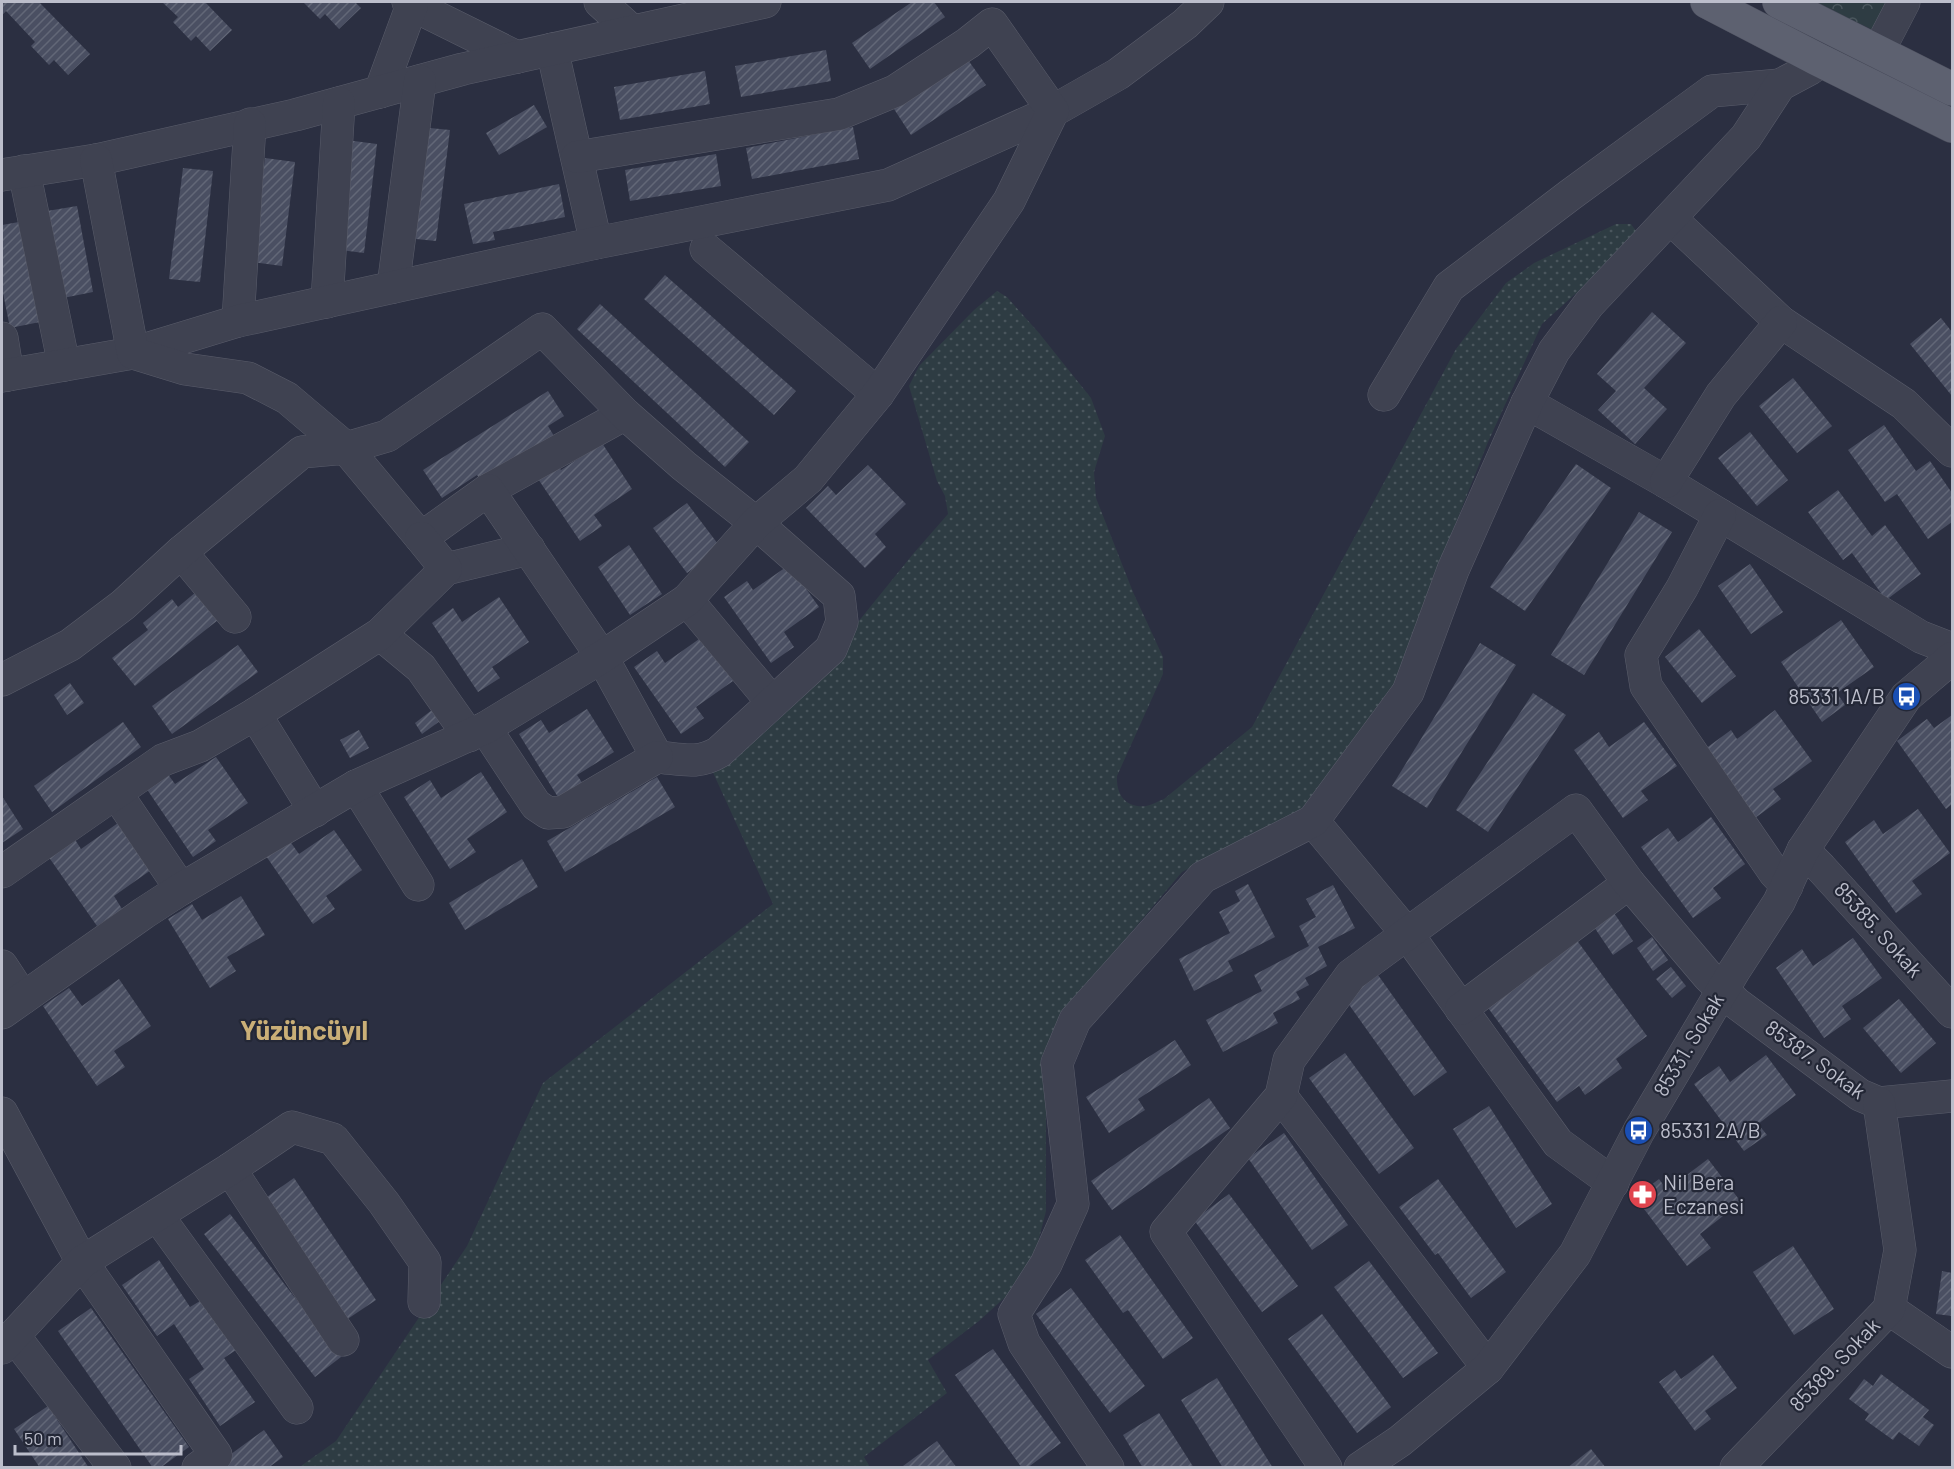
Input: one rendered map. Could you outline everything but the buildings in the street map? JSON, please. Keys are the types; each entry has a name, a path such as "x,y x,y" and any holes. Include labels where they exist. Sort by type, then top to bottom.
{"main road":[{"path":"1707,2 1953,126"},
{"path":"1779,2 1953,89"}],"street":[{"path":"600,2 632,31"},
{"path":"64,365 13,173 96,160 295,115 517,57 765,2"},
{"path":"2,338 5,375 64,365 133,353 238,321 393,287 596,243 888,185 1053,111 1118,74 1185,24 1208,2"},
{"path":"1878,52 1904,2"},
{"path":"380,92 410,3 517,57"},
{"path":"577,157 839,114 895,91 968,43 992,24 1053,111"},
{"path":"552,49 596,243"},
{"path":"1384,395 1449,287 1712,91 1780,85 1810,69 1817,59"},
{"path":"393,287 420,81"},
{"path":"1108,1467 1024,1343 1014,1314 1046,1264 1073,1204 1057,1063 1075,1020 1203,877 1313,821 1408,692 1453,570 1527,403 1554,351 1589,304 1746,137 1780,85"},
{"path":"327,302 339,103"},
{"path":"2,966 12,1006 181,888 356,786 477,732 603,657 687,600 756,523 808,479 878,394 1009,201 1053,111"},
{"path":"238,321 250,124"},
{"path":"96,160 133,353"},
{"path":"1671,219 1782,322 1905,404 1953,451"},
{"path":"706,249 878,394"},
{"path":"1666,482 1721,395 1782,322"},
{"path":"2,680 70,645 123,605 181,552 302,452 346,448 387,436 542,329 625,414 684,466 756,523 839,596 843,622 831,649 719,752 707,759 657,757 563,812 548,813 536,805 421,668 380,634"},
{"path":"133,353 185,369 248,378 287,398 346,448 446,569"},
{"path":"1527,403 1666,482 1922,637 1953,649"},
{"path":"420,538 488,490 625,414"},
{"path":"488,490 603,657 657,757"},
{"path":"1720,515 1682,588 1641,655 1646,686 1774,872 1787,886"},
{"path":"2,872 163,760 200,746 255,714 380,634 446,569 529,549"},
{"path":"181,552 235,617"},
{"path":"687,600 772,702"},
{"name":"85331. Sokak","path":"1360,1467 1400,1441 1488,1368 1575,1254 1639,1131 1722,990 1779,902 1803,850 1906,697 1953,658"},
{"path":"255,714 315,811"},
{"path":"356,786 418,885"},
{"path":"116,793 181,888"},
{"name":"85387. Sokak","path":"1408,935 1576,810 1629,883 1708,976 1736,1003 1860,1095 1879,1103 1953,1096"},
{"path":"1313,821 1408,935 1558,1143 1613,1184"},
{"name":"85385. Sokak","path":"1803,850 1953,1012"},
{"path":"1461,1009 1629,883"},
{"path":"1326,1467 1166,1232 1281,1096 1289,1060 1352,975 1408,935"},
{"path":"1281,1096 1488,1368"},
{"name":"85389. Sokak","path":"1736,1467 1889,1309 1900,1250 1879,1103"},
{"path":"2,1113 82,1262 216,1455 198,1467"},
{"path":"115,1467 8,1342 82,1262 230,1169 292,1127 333,1139 384,1203 425,1262 424,1302"},
{"path":"230,1169 343,1340"},
{"path":"157,1215 297,1408"},
{"path":"1889,1309 1953,1352"}],"green space":[{"path":"1814,2 1888,2 1873,30"},
{"path":"1616,224 1631,224 1636,231 1634,241 1542,324 1488,442 1423,606 1409,682 1324,794 1303,808 1182,872 1106,962 1046,1050 1046,1211 1034,1258 1011,1292 979,1321 928,1360 947,1393 864,1457 870,1467 298,1468 336,1441 467,1246 543,1083 773,904 710,766 811,680 948,514 945,496 937,481 909,386 919,366 974,310 997,291 1007,297 1091,398 1105,436 1094,472 1096,498 1133,592 1163,657 1163,674 1117,776 1118,789 1123,798 1132,805 1146,806 1164,799 1252,727 1456,349 1506,283 1534,263"}],"place":[{"name":"85331 1A/B","path":"1906,697"},
{"name":"85331 2A/B","path":"1639,1131"},
{"name":"Nil Bera Eczanesi","path":"1642,1195"}],"district":[{"name":"Yüzüncüyıl","path":"304,1031"}]}
